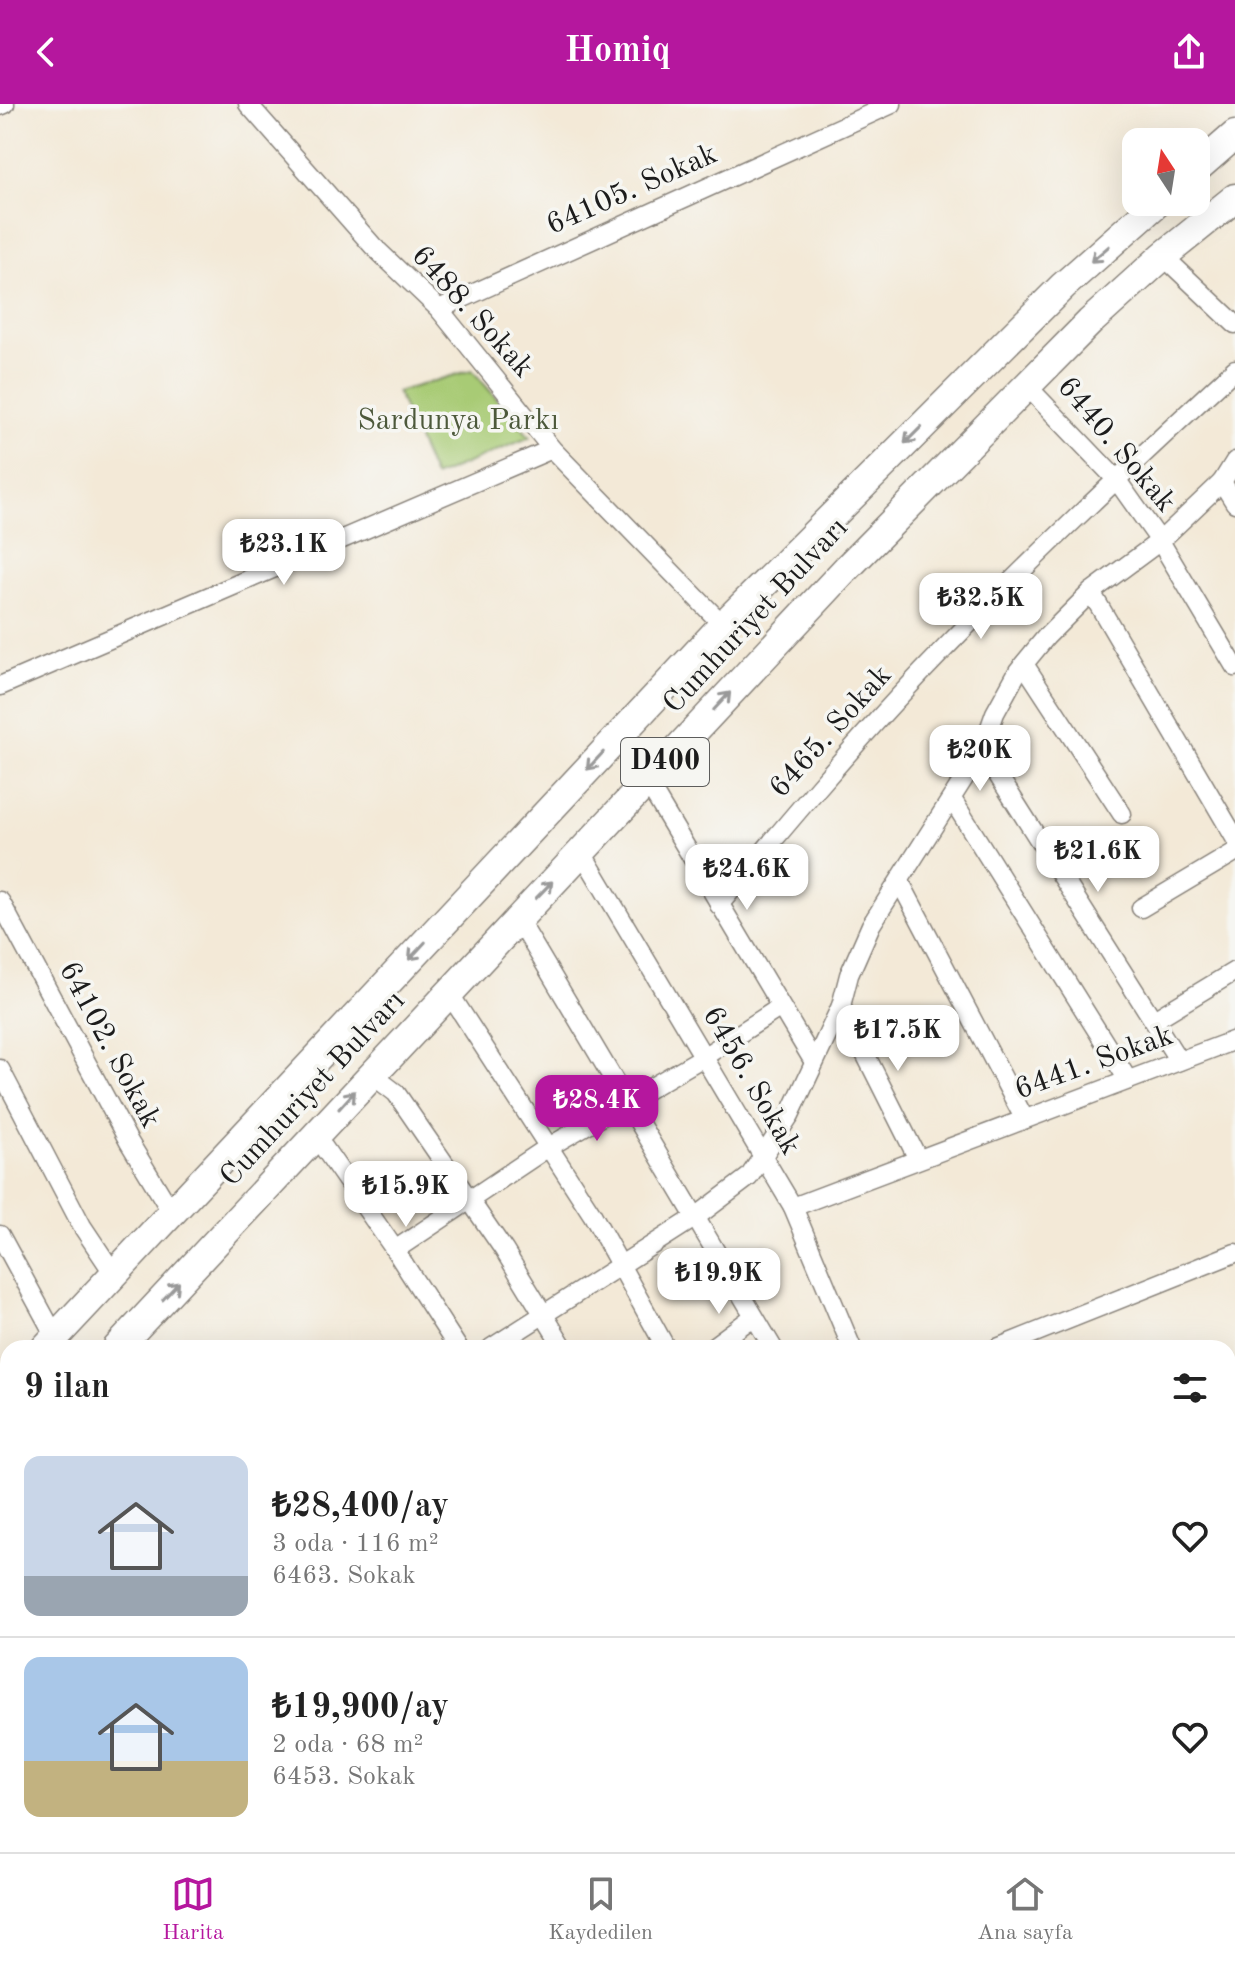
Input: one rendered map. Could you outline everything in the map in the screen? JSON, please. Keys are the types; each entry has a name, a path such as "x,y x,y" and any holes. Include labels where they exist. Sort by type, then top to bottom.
{"highway":[{"path":"1210,157 1235,135"},
{"name":"Cumhuriyet Bulvarı","path":"134,1340 371,1074 847,568 1026,385 1163,256 1235,198"},
{"name":"Cumhuriyet Bulvarı","path":"52,1340 723,625 1063,286 1142,216"}],"street":[{"name":"6488. Sokak","path":"248,104 373,246 439,309 552,449 723,625"},
{"name":"64105. Sokak","path":"439,309 892,104"},
{"path":"1163,256 1235,324"},
{"name":"6465. Sokak","path":"719,905 823,781 921,674 1116,479 1235,369"},
{"name":"6440. Sokak","path":"1026,385 1116,479 1160,541 1235,667"},
{"path":"0,686 552,449"},
{"path":"503,1340 696,1217 749,1177 790,1115 841,1006 849,975 871,925 982,750 995,713 1024,664 1091,592 1160,541 1222,482 1235,461"},
{"path":"1222,482 1235,503"},
{"path":"1091,592 1235,838"},
{"path":"1024,664 1122,814"},
{"path":"982,750 1179,1061"},
{"path":"647,782 814,1062"},
{"path":"952,799 1128,1080"},
{"name":"6456. Sokak","path":"581,851 793,1207 849,1340"},
{"path":"1141,908 1235,852"},
{"path":"900,882 1024,1118"},
{"name":"64102. Sokak","path":"0,901 129,1142 172,1213"},
{"path":"517,917 768,1340"},
{"path":"1154,1020 1235,971"},
{"path":"449,993 592,1214 662,1340"},
{"path":"841,1006 918,1159"},
{"path":"395,1250 547,1148 705,1056 779,1008"},
{"name":"6441. Sokak","path":"793,1207 1235,1040"},
{"path":"0,1069 82,1226 114,1274"},
{"path":"371,1074 396,1093 470,1199 559,1340"},
{"path":"315,1135 453,1340"},
{"path":"0,1235 49,1340"},
{"path":"1017,1340 1235,1253"},
{"path":"722,1340 753,1317"}],"green space":[{"name":"Sardunya Parkı","path":"472,370 530,437 434,477 397,392"}]}
